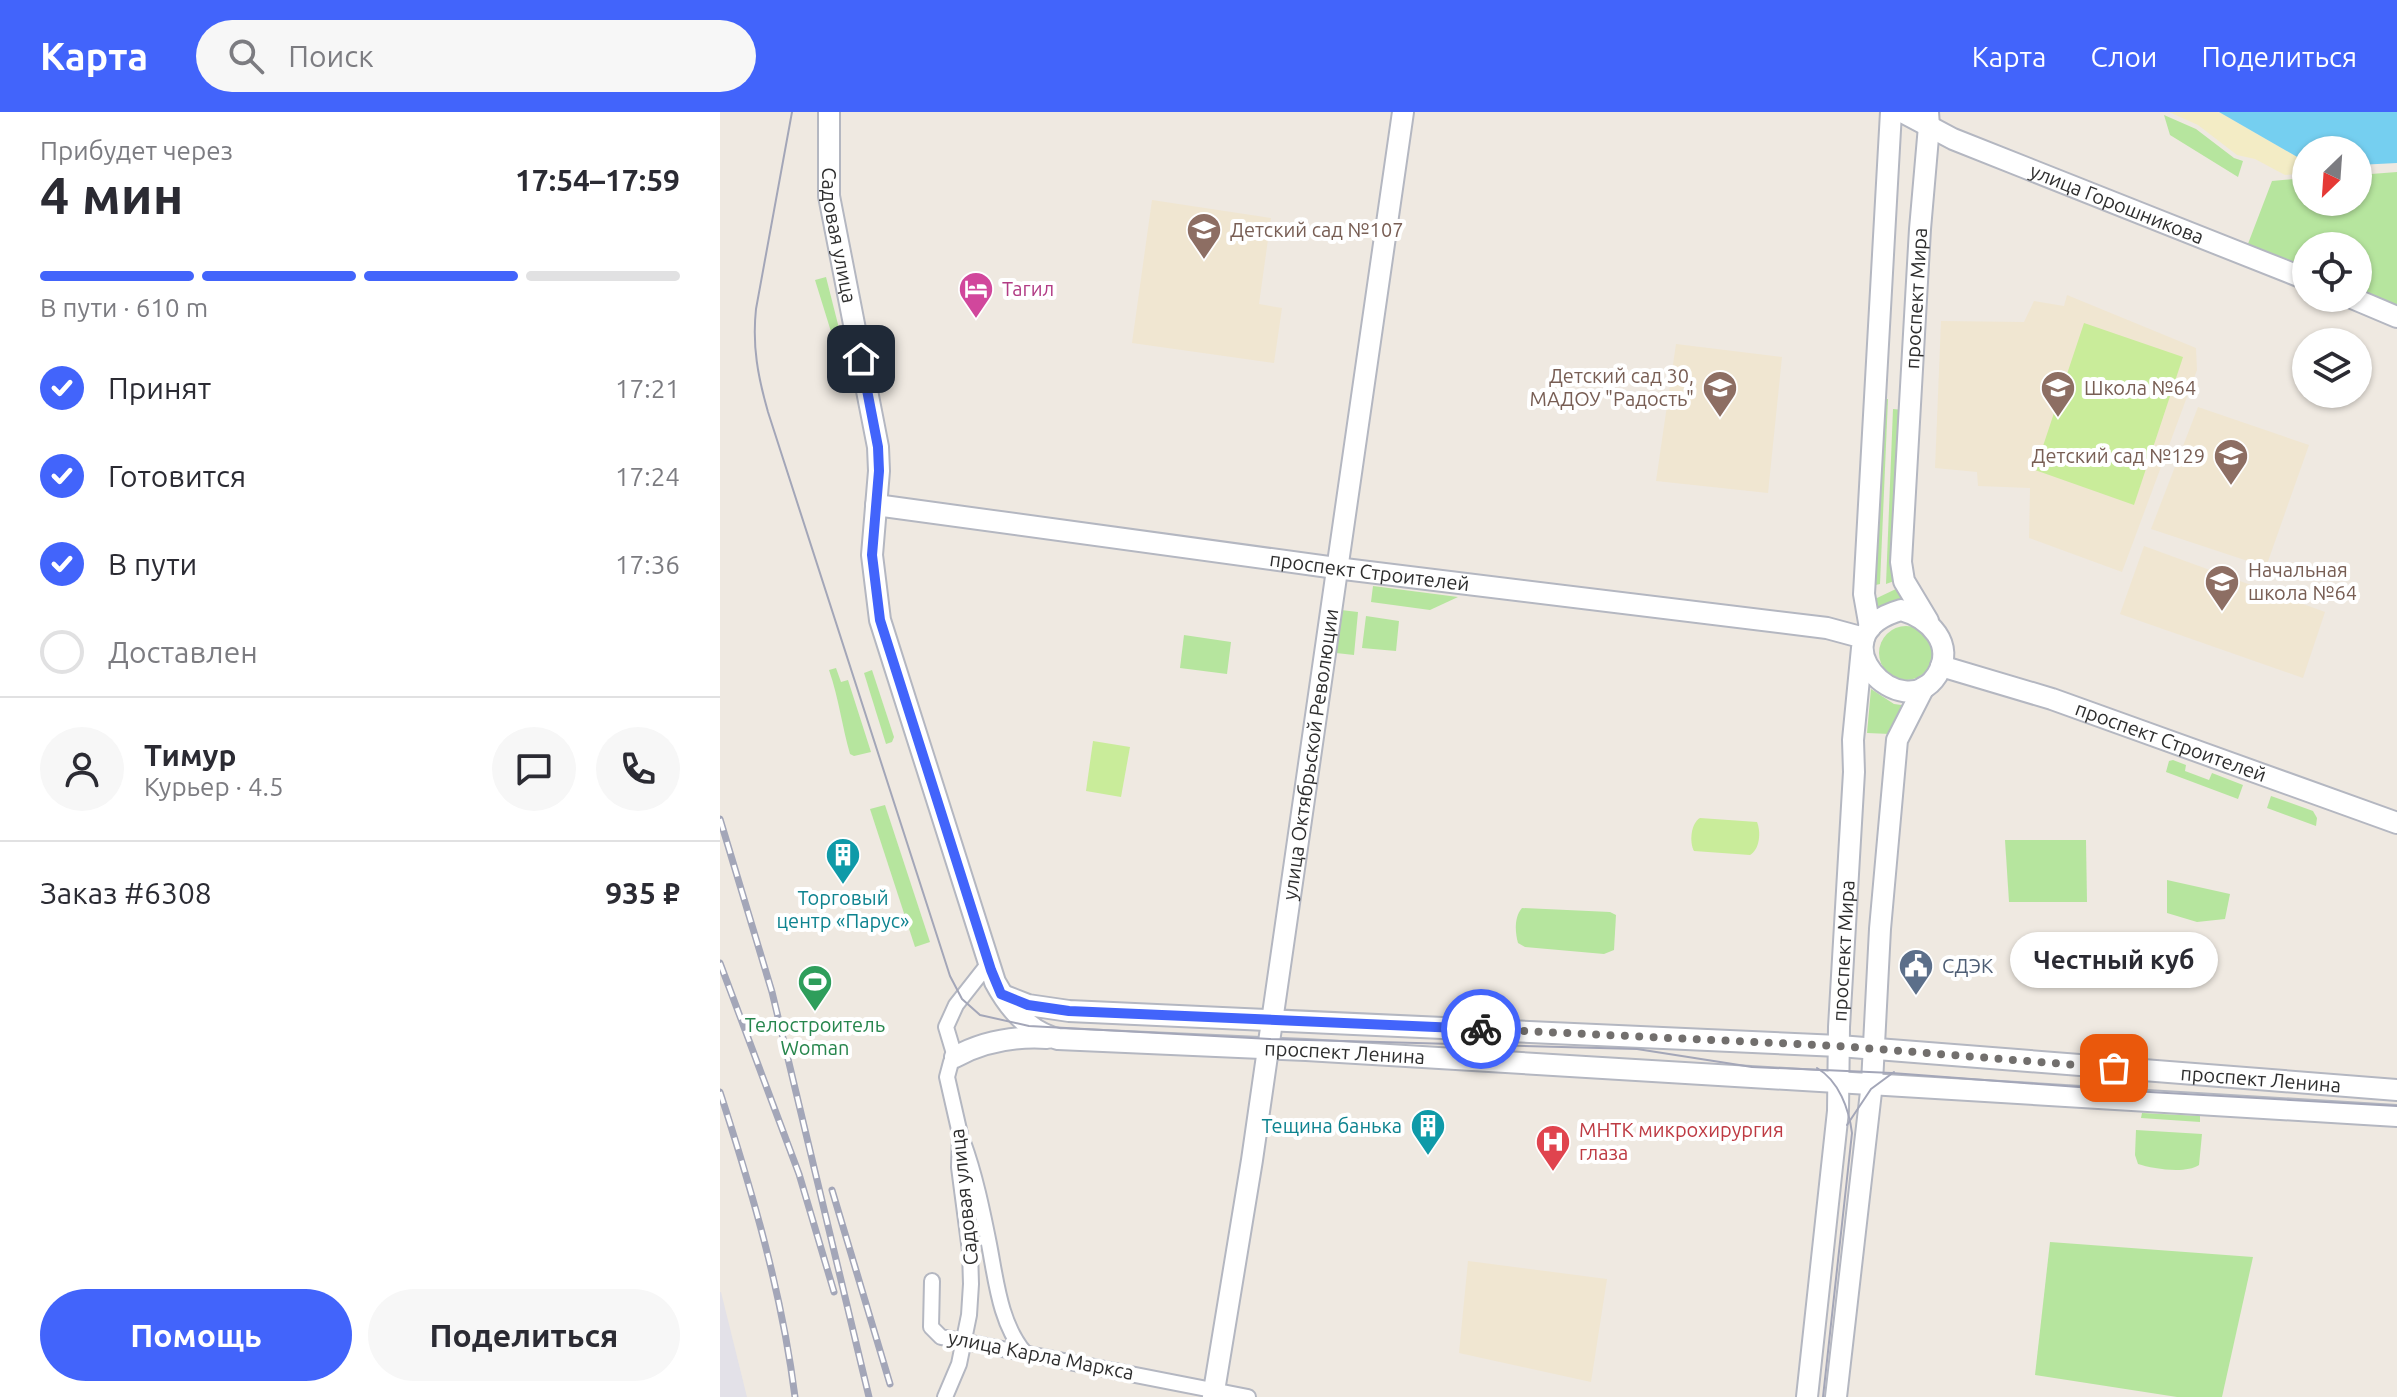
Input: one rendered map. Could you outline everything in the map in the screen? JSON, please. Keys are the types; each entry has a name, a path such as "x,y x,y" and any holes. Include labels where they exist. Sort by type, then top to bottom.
{"main road":[{"name":"Садовая улица","path":"829,112 829,196 878,447 872,555 880,620 1001,994"},
{"name":"улица Октябрьской Революции","path":"1214,1393 1268,1048 1403,112"},
{"name":"проспект Мира","path":"1807,1397 1839,1081 1853,740 1866,638 1864,594 1891,112"},
{"name":"улица Горошникова","path":"1902,112 1929,119 1953,139 2292,273"},
{"name":"проспект Мира","path":"1928,621 1904,581 1901,562 1929,119"},
{"path":"2372,306 2397,317"},
{"name":"проспект Строителей","path":"876,505 1336,568 1827,628 1866,638"},
{"path":"1901,610 1928,621 1943,650 1936,676 1924,687 1903,690 1883,684 1872,675 1865,663 1866,638 1880,616 1901,610"},
{"name":"проспект Строителей","path":"1941,666 2052,699 2397,823"},
{"name":"проспект Мира","path":"1836,1397 1872,1083 1880,929 1897,740 1924,687"},
{"name":"проспект Ленина","path":"1001,994 1028,1005 1069,1011 1873,1048 2397,1090"},
{"name":"проспект Ленина","path":"1001,994 1029,1026 1058,1039"},
{"name":"проспект Ленина","path":"955,1057 970,1049 1011,1037 1268,1048 2397,1116"}],"street":[{"name":"Садовая улица","path":"945,1397 959,1364 971,1284 959,1167 960,1134 947,1077 955,1057 947,1022 956,1005 989,963"},
{"path":"960,1134 974,1174 1004,1312 1013,1338 1025,1353"},
{"name":"улица Карла Маркса","path":"932,1281 931,1327 941,1337 1214,1393 1248,1397"}],"shaded area":[{"name":"Детский сад №107","path":"1152,200 1271,218 1259,304 1282,308 1274,363 1132,343"},
{"name":"Школа №64","path":"2067,295 2196,348 2197,370 2122,572 2029,538 2030,488 1978,486 1977,472 1935,468 1941,321 2024,322 2034,301 2064,306"},
{"name":"Детский сад 30, МАДОУ \"Радость\"","path":"1676,344 1782,357 1768,493 1656,481"},
{"name":"Детский сад №129","path":"2198,407 2309,445 2266,567 2151,529"},
{"name":"Начальная школа №64","path":"2144,546 2325,612 2303,678 2120,614"},
{"path":"1468,1261 1607,1279 1591,1382 1459,1353"},
{"path":"721,1292 747,1397 720,1397"}],"green space":[{"path":"2164,115 2196,129 2234,158 2243,161 2238,177 2170,135"},
{"path":"2397,172 2397,309 2372,299 2372,232 2292,232 2292,267 2246,249 2272,181 2292,179 2292,216 2372,216 2372,174"},
{"path":"826,277 845,352 842,361 837,363 827,354 837,351 815,280"},
{"path":"2084,323 2183,357 2134,505 2035,470"},
{"path":"1879,399 1888,399 1880,584 1871,586"},
{"path":"1893,409 1904,410 1897,580 1886,584"},
{"path":"1373,586 1458,597 1430,610 1371,602"},
{"path":"1898,588 1906,598 1877,610 1877,598"},
{"path":"1341,610 1358,612 1354,655 1336,653"},
{"path":"1366,616 1399,621 1396,651 1362,648"},
{"path":"1906,626 1925,634 1933,653 1925,672 1906,680 1887,672 1879,653 1887,634"},
{"path":"1184,635 1231,642 1227,674 1180,668"},
{"path":"836,668 841,682 848,680 871,752 850,754 829,670"},
{"path":"872,670 894,737 892,742 886,744 864,673"},
{"path":"1871,689 1894,704 1909,706 1890,734 1867,733"},
{"path":"1093,741 1130,747 1121,797 1086,791"},
{"path":"2169,761 2186,765 2185,771 2209,780 2212,773 2243,785 2238,799 2166,772"},
{"path":"2271,796 2313,811 2317,818 2316,826 2267,808"},
{"path":"885,805 930,942 915,947 870,809"},
{"path":"1700,818 1757,822 1759,835 1756,849 1750,855 1694,851 1692,833"},
{"path":"2005,840 2086,840 2087,902 2009,902"},
{"path":"2167,880 2230,894 2225,919 2197,922 2167,913"},
{"path":"1522,908 1610,912 1616,915 1614,950 1604,954 1525,947 1518,943 1516,929"},
{"path":"2142,1113 2200,1116 2200,1122 2141,1118"},
{"path":"2136,1130 2202,1134 2199,1165 2178,1170 2138,1164 2135,1155"},
{"path":"2050,1242 2253,1257 2222,1397 2177,1397 2035,1375"}],"sand":[{"path":"2169,112 2219,112 2292,154 2292,174 2285,175 2255,159 2237,155 2198,125"}],"water":[{"path":"2219,112 2397,112 2397,163 2372,164 2372,136 2292,136 2292,154"}],"tram line":[{"path":"792,112 756,309 755,349 761,386 950,976 962,999 980,1015 1029,1026 1270,1039 1637,1049 1752,1067 1892,1073 2397,1106"},
{"path":"1817,1068 1831,1080 1842,1096 1852,1133 1823,1397"},
{"path":"1847,1125 1871,1089 1894,1072"}],"railway":[{"path":"720,819 772,992 869,1397"},
{"path":"720,963 799,1174 834,1292"},
{"path":"720,1092 765,1243 795,1397"},
{"path":"832,1190 890,1384"}],"way so far":[{"path":"1481,1029 1839,1046 2114,1068"}],"place":[{"name":"Детский сад №107","path":"1204,261"},
{"name":"Тагил","path":"976,320"},
{"name":"Детский сад 30, МАДОУ \"Радость\"","path":"1720,419"},
{"name":"Школа №64","path":"2058,419"},
{"name":"Детский сад №129","path":"2231,487"},
{"name":"Начальная школа №64","path":"2222,613"},
{"name":"Торговый центр «Парус»","path":"843,886"},
{"name":"СДЭК","path":"1916,997"},
{"name":"Телостроитель Woman","path":"815,1013"},
{"name":"Честный куб","path":"2114,1068"},
{"name":"Тещина банька","path":"1428,1157"},
{"name":"МНТК микрохирургия глаза","path":"1553,1173"}],"route":[{"path":"861,359 878,447 872,555 880,620 1001,994 1028,1005 1069,1011 1481,1029"}]}
